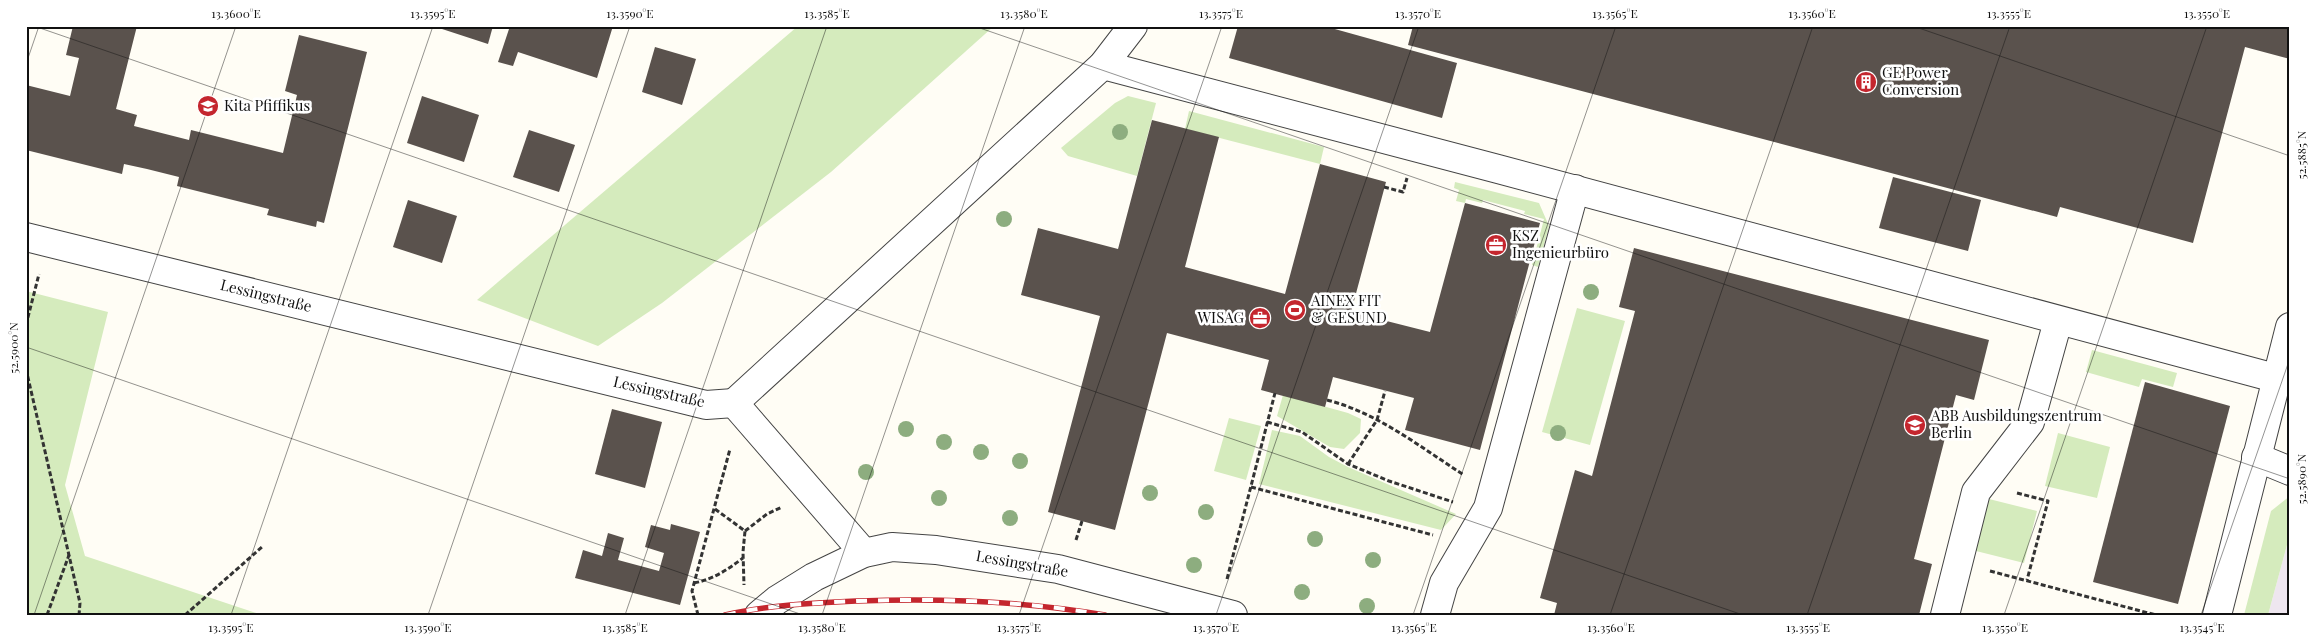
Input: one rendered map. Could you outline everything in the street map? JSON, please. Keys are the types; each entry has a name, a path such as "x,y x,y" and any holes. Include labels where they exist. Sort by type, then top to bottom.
{"street":[{"path":"864,553 734,403 1103,65 1133,26"},
{"path":"1103,65 1575,189 2275,378"},
{"path":"1436,615 1444,583 1486,512 1575,189"},
{"name":"Lessingstraße","path":"36,240 706,404 734,403"},
{"path":"1945,615 1976,492 2030,422 2058,320"},
{"path":"2217,615 2275,378 2290,327"},
{"path":"2256,457 2290,471"},
{"name":"Lessingstraße","path":"758,615 777,600 814,577 864,553 892,547 936,550 1058,569 1233,615"}],"path":[{"path":"1384,187 1403,192"},
{"path":"26,325 36,240"},
{"path":"26,369 80,603 79,615"},
{"path":"1348,464 1377,420 1385,391"},
{"path":"1227,580 1275,393"},
{"path":"1327,400 1349,407 1377,420 1466,476"},
{"path":"1267,422 1302,432 1348,464 1389,481 1486,512"},
{"path":"698,615 692,592 731,446"},
{"path":"1982,484 2048,501 2027,580"},
{"path":"1250,487 1433,535"},
{"path":"715,508 745,531 743,558 745,590"},
{"path":"1076,543 1082,521"},
{"path":"185,615 262,547"},
{"path":"47,615 69,554"},
{"path":"694,583 709,580 743,558"},
{"path":"1958,562 2156,615"}],"shaded area":[{"path":"2290,534 2290,615 2268,615"}],"green space":[{"path":"798,26 994,26 831,172 662,303 598,346 477,300"},
{"path":"1128,96 1156,103 1137,176 1068,156 1061,148 1115,103"},
{"path":"1189,111 1324,147 1320,164 1185,129"},
{"path":"1455,182 1539,203 1549,226 1538,267 1532,265 1544,219 1524,214 1525,211 1483,200 1482,203 1466,199 1465,203 1456,201 1459,190 1454,188"},
{"path":"26,291 108,312 65,485 85,556 262,615 26,615"},
{"path":"1577,308 1625,321 1590,445 1542,432"},
{"path":"2092,350 2177,373 2173,387 2142,379 2139,387 2086,372"},
{"path":"1283,395 1348,413 1361,419 1360,433 1344,449 1330,447 1277,416"},
{"path":"1229,418 1261,426 1246,480 1214,471"},
{"path":"1272,430 1300,436 1329,457 1348,467 1456,514 1441,530 1259,484"},
{"path":"2058,433 2110,447 2097,498 2045,486"},
{"path":"2290,496 2290,534 2268,615 2244,615 2271,511"},
{"path":"1985,498 2037,511 2024,563 1972,550"}],"building":[{"path":"73,26 137,26 116,109 137,115 134,126 189,140 191,130 283,153 297,95 285,91 299,35 367,52 324,223 317,221 316,227 267,215 269,209 177,186 179,177 147,169 124,164 122,174 26,150 26,85 70,96 79,58 66,55"},
{"path":"439,26 493,26 488,44 439,28"},
{"path":"510,26 613,26 597,78 518,52 513,66 498,62"},
{"path":"1238,26 1324,26 1457,63 1442,118 1229,58"},
{"path":"1413,26 2290,26 2290,59 2245,47 2193,243 2060,207 2057,217 1408,45"},
{"path":"655,47 696,59 682,105 642,92"},
{"path":"422,96 479,115 464,162 407,143"},
{"path":"1152,120 1219,137 1185,267 1285,294 1320,164 1386,182 1351,312 1430,332 1465,203 1540,223 1480,450 1405,430 1414,398 1333,377 1325,407 1261,390 1269,360 1167,333 1115,530 1048,512 1100,316 1021,295 1038,228 1118,249"},
{"path":"529,130 575,145 559,192 513,177"},
{"path":"1893,177 1981,200 1968,251 1879,228"},
{"path":"408,200 457,216 442,263 393,247"},
{"name":"ABB Ausbildungszentrum Berlin","path":"1634,248 1989,340 1974,400 1956,395 1914,559 1932,564 1919,615 1554,615 1557,603 1540,598 1575,470 1592,476 1635,311 1619,307"},
{"path":"2145,382 2230,406 2178,604 2093,582"},
{"path":"612,409 662,422 645,488 595,474"},
{"path":"671,524 700,532 680,605 575,578 583,550 602,556 608,533 624,538 618,560 659,571 664,553 645,547 651,525 670,530"}],"railway":[{"path":"725,615 758,609 808,604 920,600 1044,606 1105,615"}],"place":[{"name":"GE Power Conversion","path":"1866,82"},
{"name":"Kita Pfiffikus","path":"208,106"},
{"name":"KSZ Ingenieurbüro","path":"1496,245"},
{"name":"AINEX FIT & GESUND","path":"1295,310"},
{"name":"WISAG","path":"1260,318"},
{"name":"ABB Ausbildungszentrum Berlin","path":"1915,425"}]}
